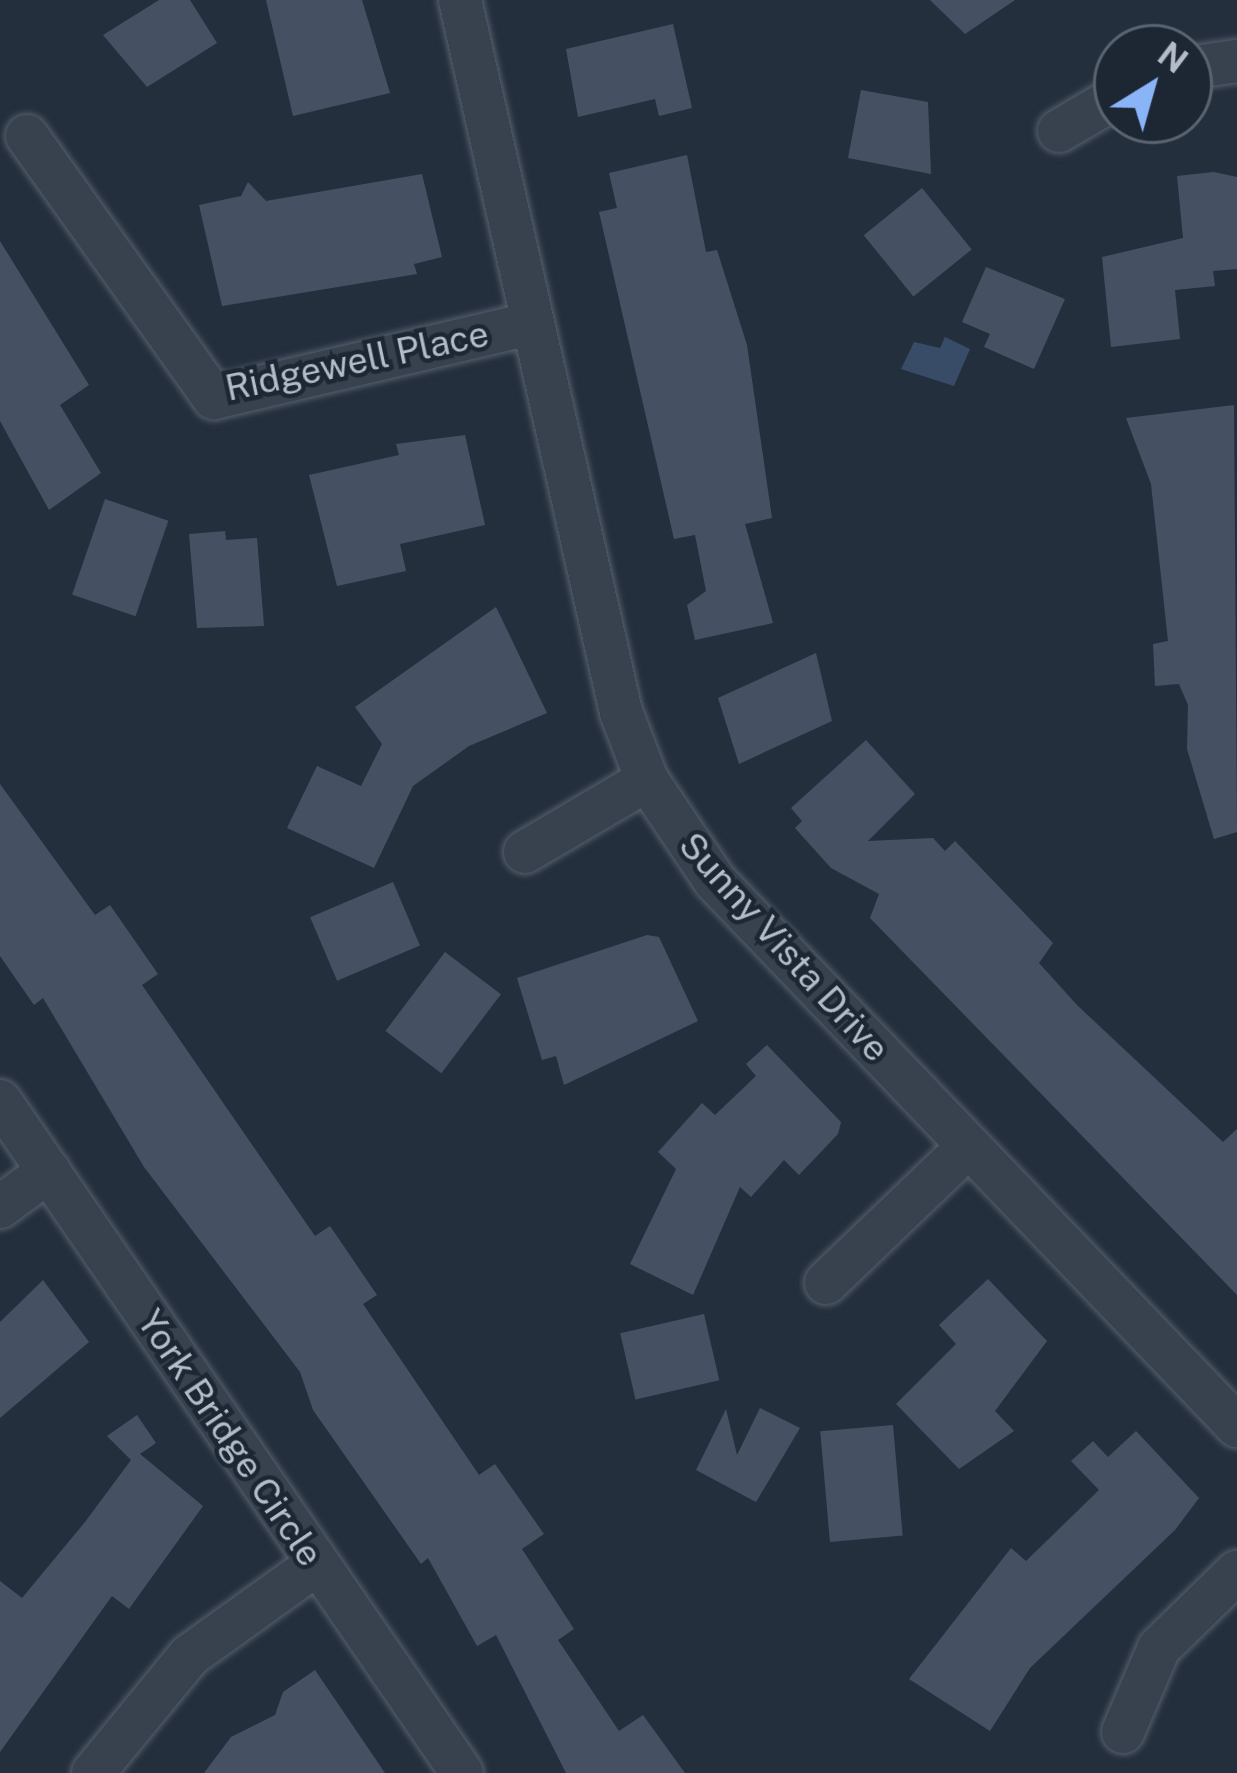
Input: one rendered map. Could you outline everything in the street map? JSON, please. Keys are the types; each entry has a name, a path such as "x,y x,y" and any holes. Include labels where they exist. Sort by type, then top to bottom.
{"street":[{"name":"Sunny Vista Drive","path":"460,0 621,712 647,780 716,881 1237,1426"},
{"path":"1059,131 1093,112"},
{"name":"Ridgewell Place","path":"27,136 214,398 530,324"},
{"path":"525,852 647,780"},
{"name":"York Bridge Circle","path":"0,1101 462,1773"},
{"path":"826,1282 968,1147"},
{"path":"0,1207 49,1172"},
{"path":"93,1773 189,1656 316,1564"},
{"path":"1123,1732 1159,1648 1237,1573"}],"water":[{"path":"945,337 970,349 954,386 901,369 914,342 940,348"}],"building":[{"path":"159,0 190,0 217,43 147,87 103,35"},
{"path":"266,0 362,0 390,93 293,116"},
{"path":"930,0 1015,0 965,34"},
{"path":"673,24 692,108 659,116 655,99 578,117 566,49"},
{"path":"861,90 928,102 931,174 848,158"},
{"path":"687,155 706,252 717,250 747,345 772,518 745,524 773,623 695,640 687,605 706,591 695,535 674,539 599,212 617,208 609,173"},
{"path":"1214,172 1237,177 1237,269 1213,271 1215,286 1175,290 1180,339 1111,347 1102,257 1183,238 1177,176"},
{"path":"422,174 442,257 414,264 417,274 222,306 199,205 241,196 248,182 266,201"},
{"path":"922,188 972,249 913,297 864,235"},
{"path":"0,241 89,385 60,405 101,473 49,510 0,421"},
{"path":"986,267 1065,299 1034,369 984,347 990,334 962,322"},
{"path":"1234,405 1237,832 1214,839 1187,749 1188,705 1179,684 1155,686 1153,644 1168,641 1151,484 1126,418"},
{"path":"465,435 485,525 400,544 406,571 337,586 309,475 399,455 396,444"},
{"path":"105,499 168,521 135,616 72,594"},
{"path":"225,531 226,540 257,538 264,626 197,628 189,534"},
{"path":"496,607 547,713 469,746 413,786 374,868 287,828 317,766 361,786 382,744 355,707"},
{"path":"816,653 832,721 739,764 718,698"},
{"path":"866,740 915,794 868,841 933,838 945,851 955,841 1053,943 1039,963 1077,1005 1223,1142 1237,1129 1237,1295 870,918 879,894 831,868 795,828 802,821 791,808"},
{"path":"0,784 95,915 110,905 158,974 142,985 315,1236 330,1226 377,1295 363,1304 479,1475 495,1464 544,1534 522,1549 574,1629 558,1640 619,1731 643,1715 685,1773 566,1773 496,1635 477,1646 428,1558 421,1564 313,1410 300,1372 144,1167 43,998 34,1005 0,956"},
{"path":"393,882 420,946 337,981 310,917"},
{"path":"647,935 659,937 698,1021 564,1085 556,1056 542,1060 517,978"},
{"path":"445,952 501,994 441,1073 385,1031"},
{"path":"767,1045 841,1122 838,1134 799,1175 784,1160 751,1197 740,1187 693,1295 630,1264 676,1169 658,1152 702,1103 715,1115 756,1076 746,1064"},
{"path":"988,1279 1047,1341 995,1411 1014,1431 959,1469 896,1404 956,1344 939,1325"},
{"path":"43,1280 89,1342 0,1418 0,1322"},
{"path":"704,1314 719,1380 636,1400 620,1333"},
{"path":"760,1408 800,1428 756,1502 696,1470 726,1409 737,1455"},
{"path":"137,1415 156,1443 140,1454 203,1506 129,1609 112,1596 0,1752 0,1581 22,1598 85,1522 131,1460 107,1436"},
{"path":"893,1425 903,1536 830,1542 820,1431"},
{"path":"1136,1431 1199,1498 1175,1530 1030,1668 990,1731 909,1679 1011,1548 1026,1561 1099,1490 1071,1461 1093,1441 1108,1457"},
{"path":"315,1670 385,1773 204,1773 231,1737 275,1715 283,1692"}]}
